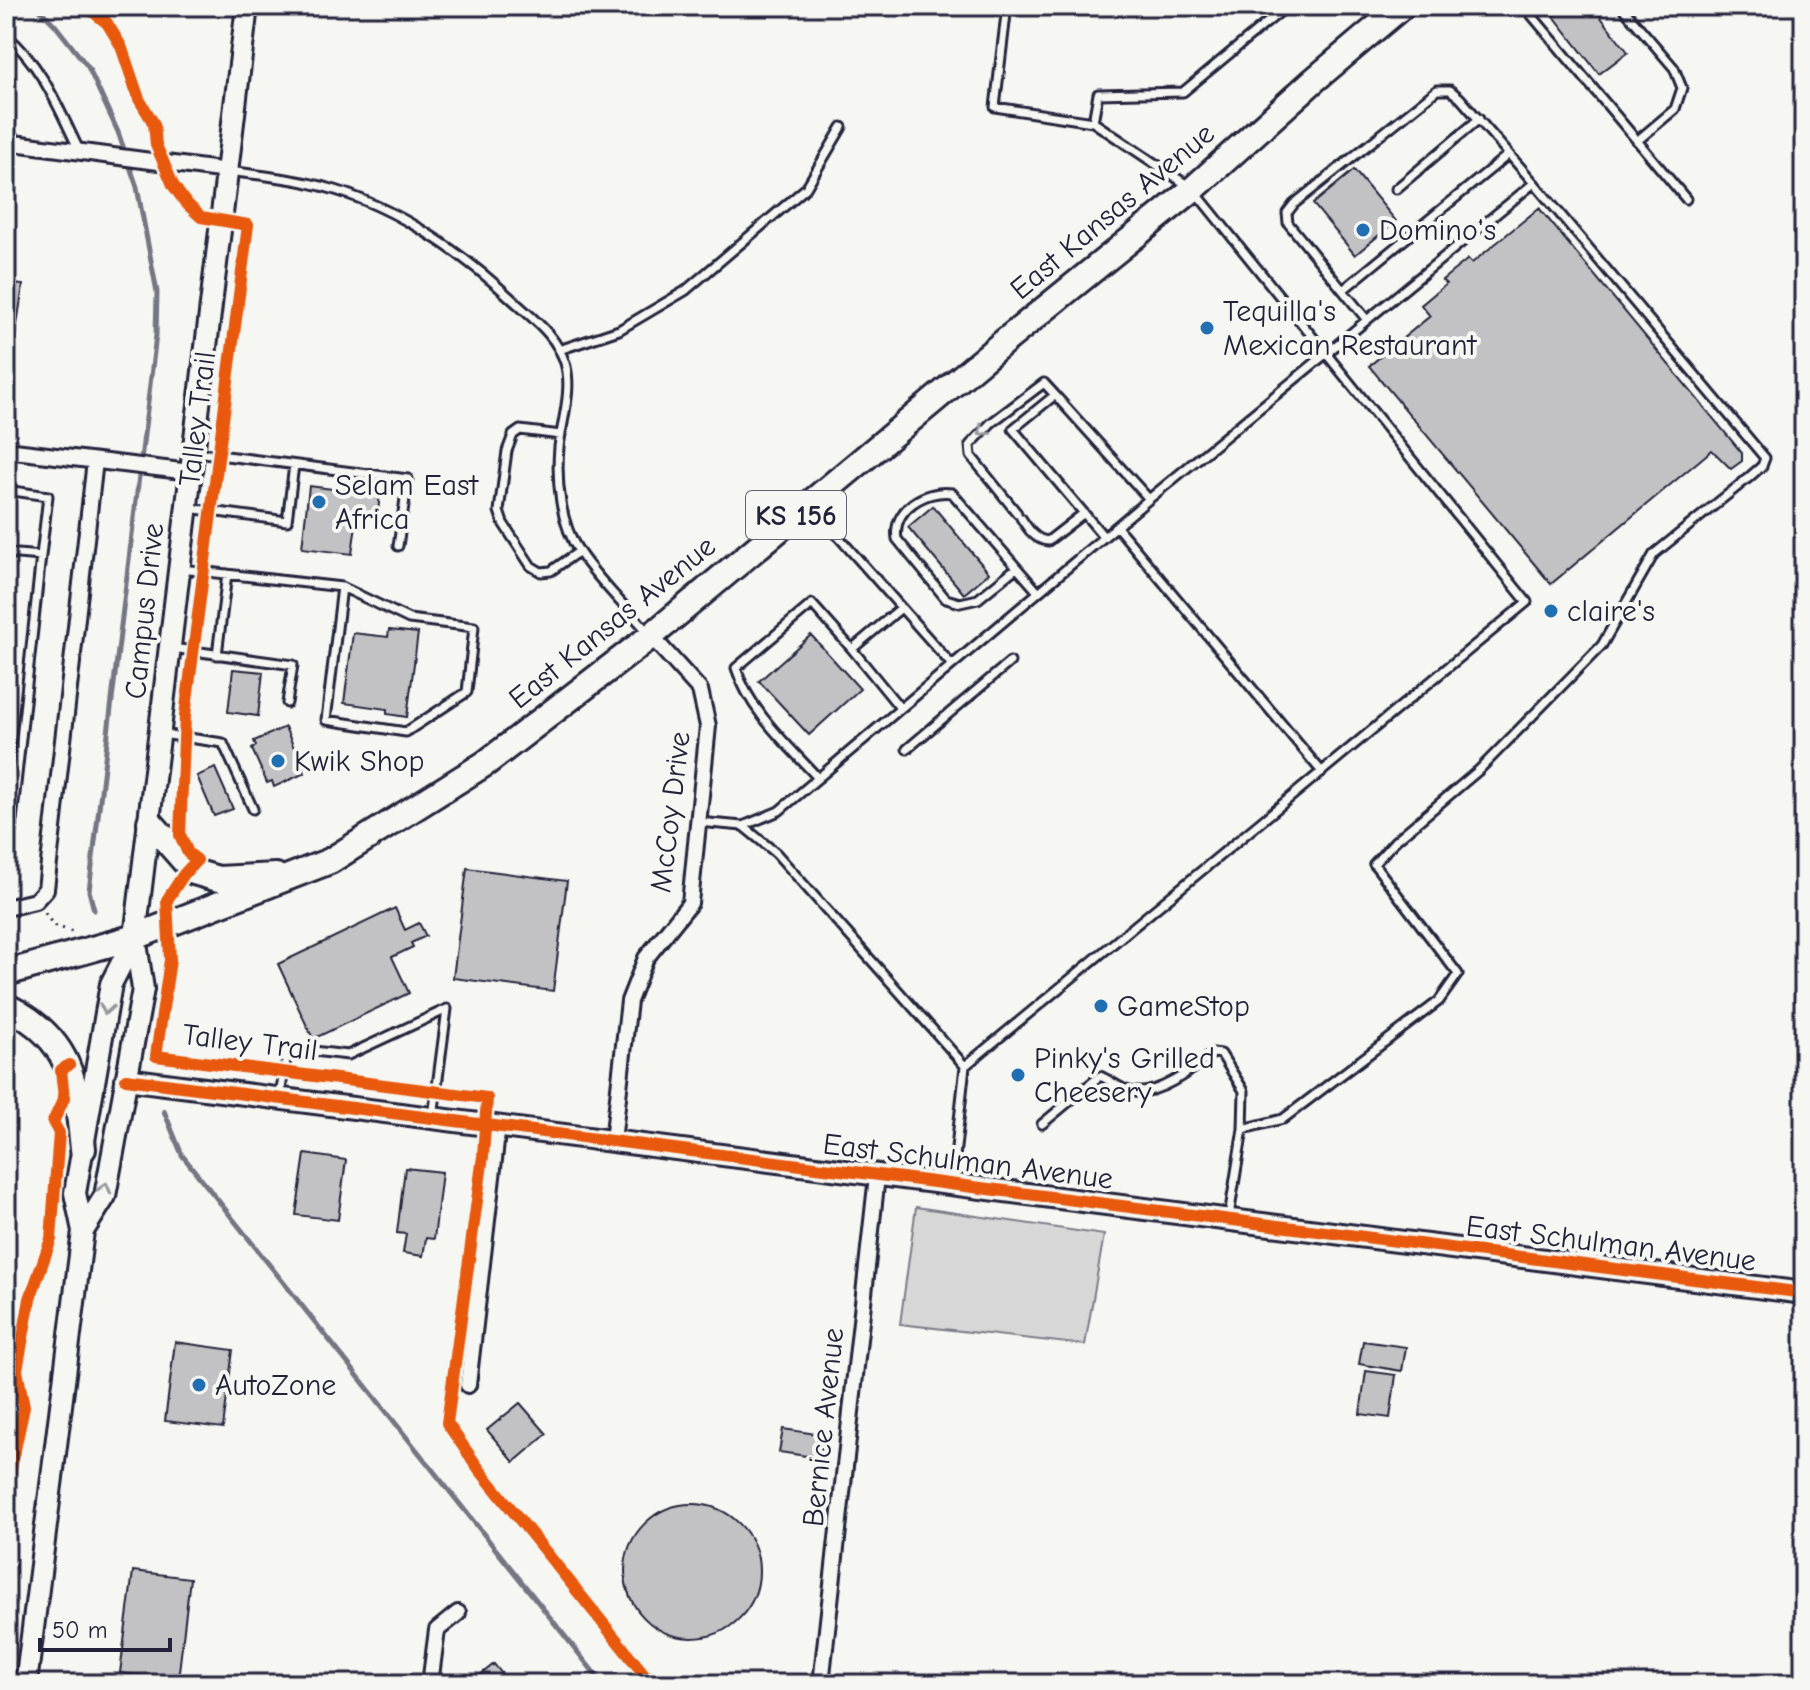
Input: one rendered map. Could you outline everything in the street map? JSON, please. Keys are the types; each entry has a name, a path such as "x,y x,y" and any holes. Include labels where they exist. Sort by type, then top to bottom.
{"main road":[{"name":"Campus Drive","path":"83,1231 105,1196 143,989 135,937 247,6"},
{"name":"East Kansas Avenue","path":"6,973 135,937 330,861 486,763 651,636 1193,189 1402,6"},
{"path":"150,822 194,872 218,879 291,876"},
{"name":"Campus Drive","path":"26,1684 83,1231 75,1193 111,984 135,937"},
{"path":"6,1006 28,1018 50,1037 69,1065 78,1102 83,1149"},
{"name":"East Schulman Avenue","path":"126,1079 1804,1293"}],"street":[{"path":"6,142 227,171"},
{"path":"6,450 190,472"},
{"path":"6,908 35,901 46,889 95,461"},
{"name":"McCoy Drive","path":"613,1141 629,1001 646,958 690,903 708,726 700,690 651,636"},
{"path":"468,1385 498,1125"},
{"name":"Bernice Avenue","path":"821,1684 877,1176"},
{"path":"430,1684 437,1630 458,1613"}],"lane":[{"path":"952,1186 965,1066 1527,602 1193,189 1093,122 995,107 1007,6"},
{"path":"1093,122 1098,94 1183,92 1287,6"},
{"path":"1524,6 1686,199"},
{"path":"1621,6 1674,68 1682,88 1675,109 1637,141"},
{"path":"6,35 19,46 44,79 80,152"},
{"path":"1243,1129 1283,1119 1439,1001 1458,974 1374,864 1395,841 1479,770 1602,645 1654,554 1762,466 1765,458 1534,183 1450,90 1437,90 1294,204 1287,213 1288,223 1367,320"},
{"path":"1396,189 1479,119"},
{"path":"559,350 619,330 685,291 806,188 842,127"},
{"path":"1343,290 1509,154"},
{"path":"227,171 308,183 341,192 394,215 441,241 500,288 552,336 566,365 566,398 559,451 561,511 578,552 651,636"},
{"path":"698,822 743,826 779,811 1149,499 1534,183"},
{"path":"1084,513 1048,541 1041,540 971,456 970,445 991,423 1044,383 1149,499"},
{"path":"1055,395 1013,429 1104,537"},
{"path":"561,435 520,430 513,435 507,451 499,511 503,523 531,566 541,572 551,571 578,552"},
{"path":"193,452 408,479 398,546"},
{"path":"186,507 287,521 294,465"},
{"path":"6,490 48,496 9,848 6,852"},
{"path":"1016,568 978,599 960,603 946,599 897,539 895,529 898,517 936,490 952,493 1038,592"},
{"path":"810,504 952,665"},
{"path":"1117,527 1322,772"},
{"path":"6,553 41,556"},
{"path":"179,569 342,587 409,619 474,627 467,692 406,732 326,720 342,587"},
{"path":"217,655 227,574"},
{"path":"818,778 761,715 742,685 736,668 812,604 900,708"},
{"path":"852,649 901,608"},
{"path":"170,648 293,665 287,703"},
{"path":"907,749 1010,662"},
{"path":"160,734 223,743 253,809"},
{"path":"743,826 776,853 965,1066"},
{"path":"280,1098 288,1048 348,1055 447,1009 433,1117"},
{"path":"1042,1124 1100,1076 1129,1091 1143,1091 1169,1084 1213,1053 1221,1054 1244,1091 1243,1129 1228,1221"}],"path":[{"path":"35,901 53,925 73,931 80,953"}],"shaded area":[{"path":"916,1207 1104,1235 1085,1345 900,1324"}],"building":[{"path":"1546,6 1592,6 1628,52 1599,74"},
{"path":"1354,170 1396,221 1355,255 1313,204"},
{"path":"1539,208 1742,453 1742,461 1731,469 1712,450 1551,584 1369,366 1430,316 1421,305 1446,284 1442,280 1468,259 1472,263"},
{"path":"6,283 23,285 12,358 6,357"},
{"path":"309,486 380,495 377,519 357,517 352,554 302,548"},
{"path":"933,506 989,573 964,594 908,527"},
{"path":"389,630 418,633 407,717 387,714 387,709 344,703 353,633 388,637"},
{"path":"811,635 860,689 809,735 759,681"},
{"path":"233,669 263,672 258,716 228,712"},
{"name":"Kwik Shop","path":"285,727 305,773 274,787 272,781 267,783 252,749 256,746 254,741"},
{"path":"215,768 233,809 214,816 197,776"},
{"path":"467,868 567,881 553,991 453,978"},
{"path":"395,908 405,930 419,923 426,936 411,943 413,947 392,957 409,993 313,1039 278,964"},
{"path":"305,1154 346,1160 338,1220 296,1215"},
{"path":"405,1168 442,1172 434,1239 426,1238 423,1256 403,1253 406,1234 397,1233"},
{"path":"1363,1341 1406,1347 1402,1371 1359,1364"},
{"name":"AutoZone","path":"175,1342 233,1350 223,1428 165,1421"},
{"path":"1366,1371 1396,1375 1390,1418 1360,1414"},
{"path":"520,1403 547,1434 514,1462 487,1430"},
{"path":"783,1429 823,1435 820,1458 779,1452"},
{"path":"692,1504 718,1509 739,1524 754,1545 759,1571 754,1597 739,1618 718,1633 692,1638 666,1633 645,1618 630,1597 625,1571 630,1545 645,1524 666,1509"},
{"path":"133,1571 190,1578 178,1680 120,1673"},
{"path":"494,1664 510,1684 469,1684"}],"waterway":[{"path":"36,6 88,67 118,132 137,187 157,292 156,335 89,891 94,910"},
{"path":"164,1111 182,1155 603,1684"}],"cycle path":[{"name":"Talley Trail","path":"86,6 107,23 121,46 139,99 154,124 156,145 173,185 185,202 201,217 248,225 185,716 180,835 188,853 197,860 167,900 170,960 156,1056 487,1098 483,1156 447,1423 479,1469 652,1684"},
{"path":"6,1492 24,1407 17,1370 30,1299 51,1239 59,1133 53,1122 64,1098 61,1070 69,1065"},
{"path":"126,1079 1804,1293"}],"place":[{"name":"Domino's","path":"1363,230"},
{"name":"Tequilla's Mexican Restaurant","path":"1207,328"},
{"name":"Selam East Africa","path":"319,502"},
{"name":"claire's","path":"1551,611"},
{"name":"Kwik Shop","path":"278,761"},
{"name":"GameStop","path":"1101,1006"},
{"name":"Pinky's Grilled Cheesery","path":"1018,1075"},
{"name":"AutoZone","path":"199,1385"}]}
